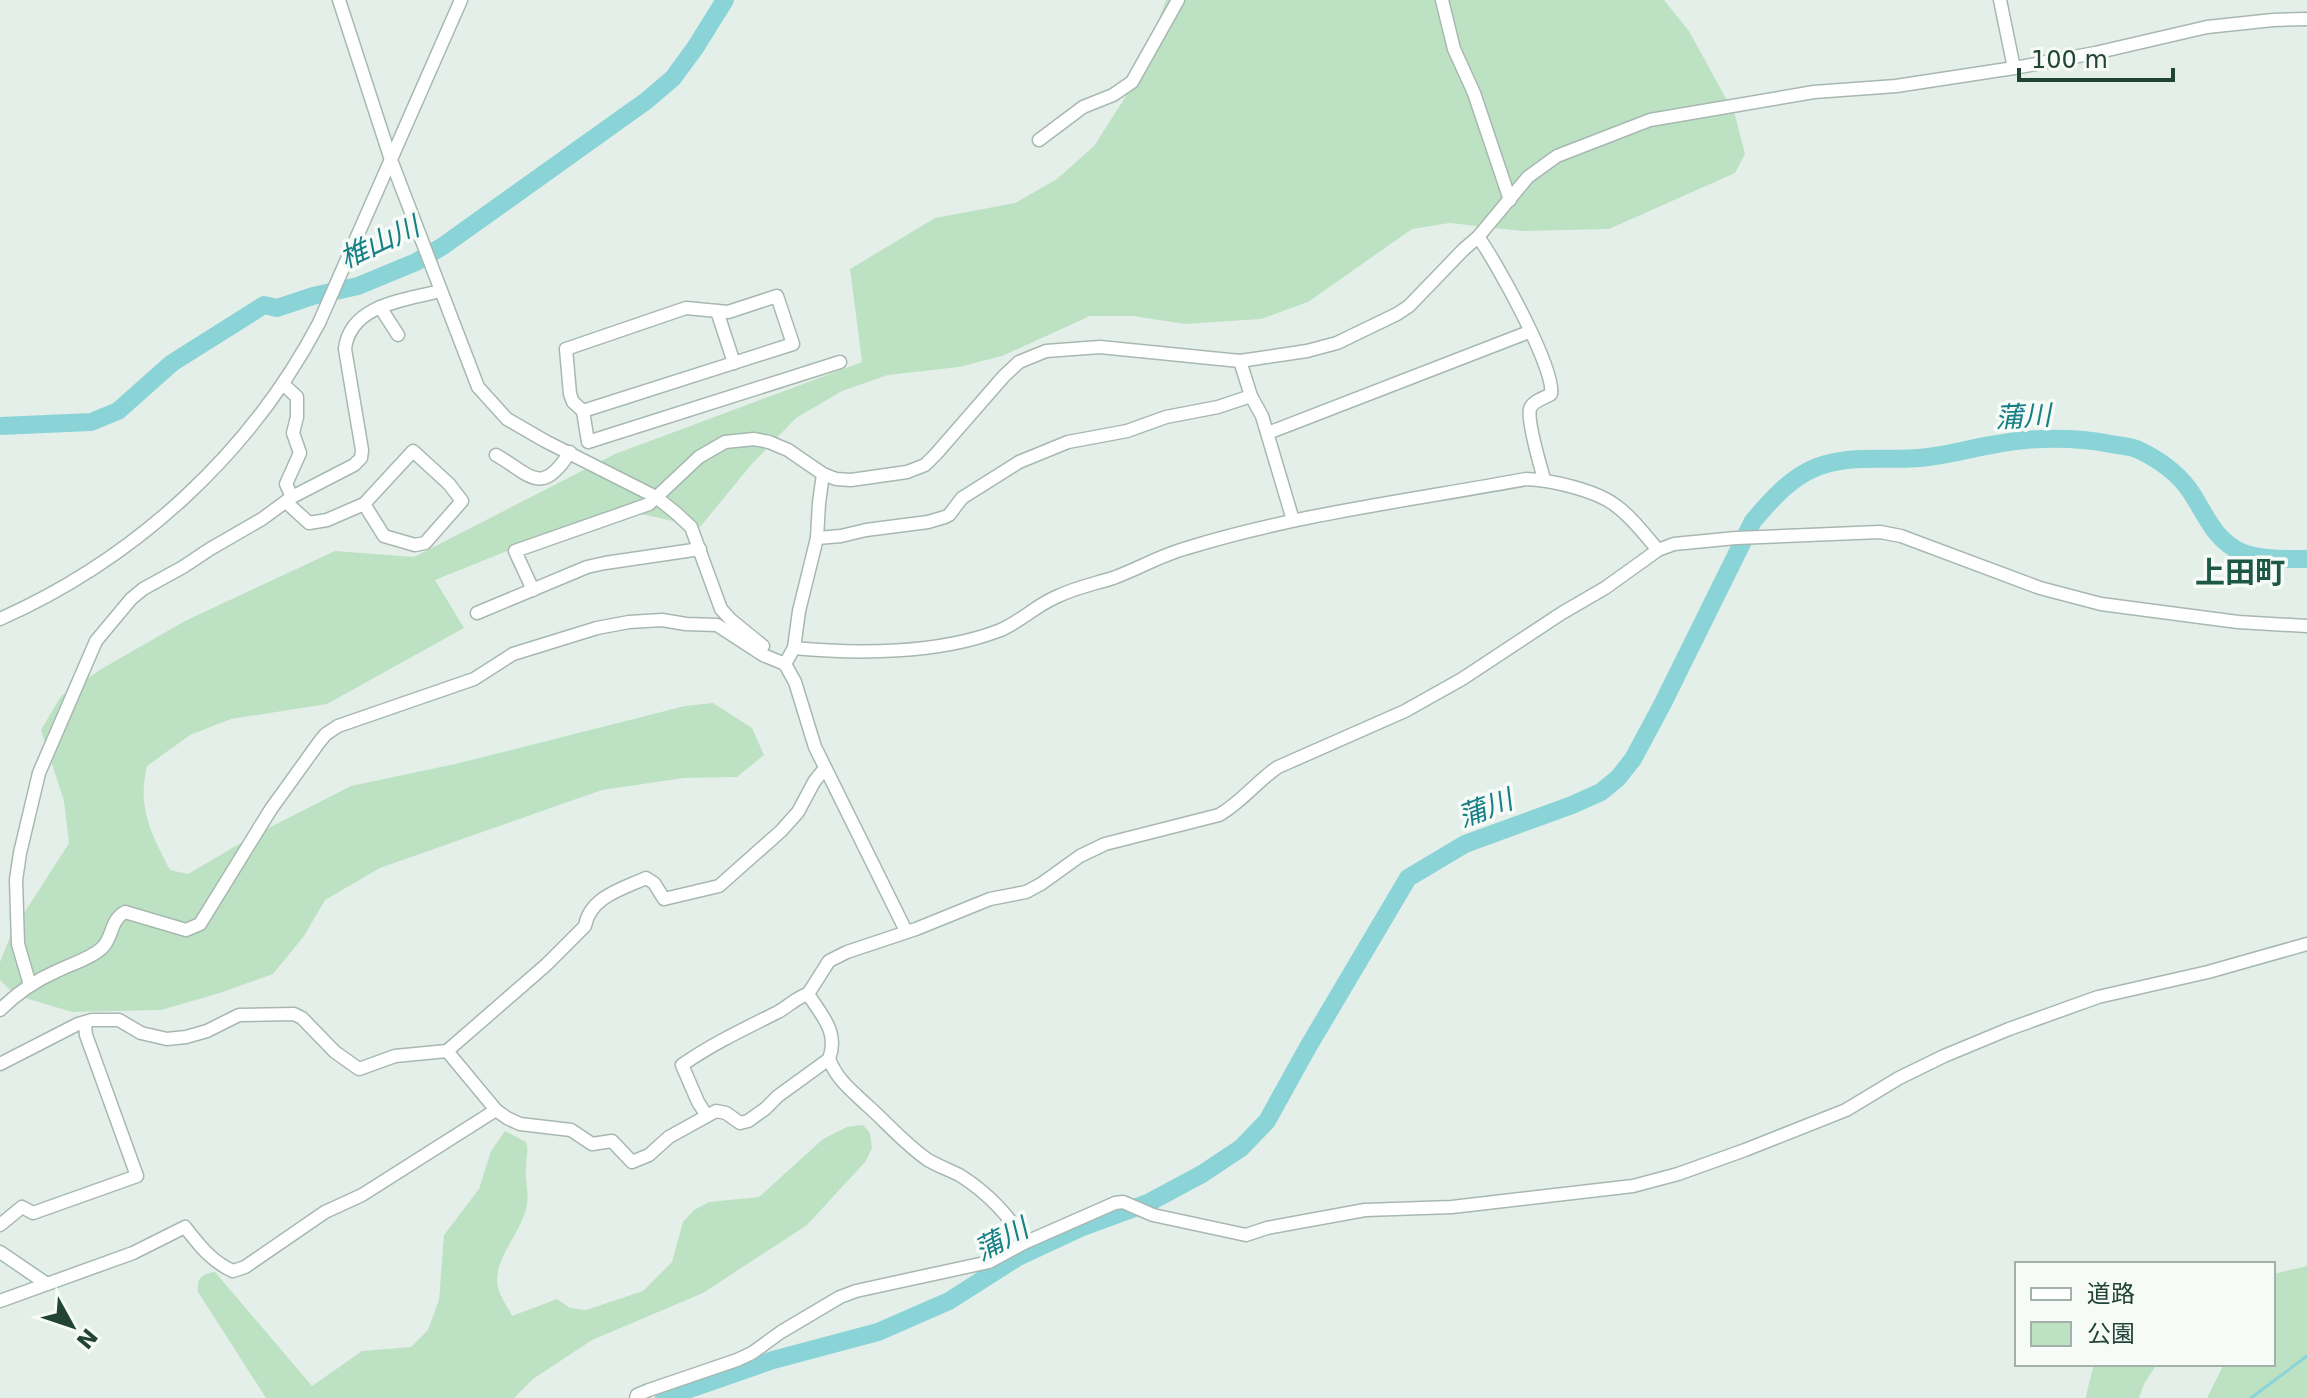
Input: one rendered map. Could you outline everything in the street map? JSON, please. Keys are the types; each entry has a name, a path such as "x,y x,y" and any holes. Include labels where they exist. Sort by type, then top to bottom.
{"street":[{"path":"339,0 391,160 478,387 507,419 656,497 691,527 721,609 785,664 795,682 815,747 906,931"},
{"path":"0,619 78,578 150,528 224,459 257,419 283,384 319,323 461,0"},
{"path":"1039,140 1083,107 1113,95 1132,82 1178,0"},
{"path":"1442,0 1454,49 1474,93 1510,200"},
{"path":"2000,0 2014,68"},
{"path":"533,590 515,551 649,504 699,457 725,442 769,442 836,479 851,480 907,472 925,465 1019,362 1046,351 1100,347 1240,361 1337,343 1409,306 1478,237 1528,177 1557,156 1650,120 1814,92 1896,86 2014,68 2207,27 2307,19"},
{"path":"1478,237 1494,260 1546,367 1551,394 1533,403 1530,409 1544,479"},
{"path":"30,985 18,944 16,880 20,853 39,773 96,641 136,594 361,458 346,340 372,309 439,287"},
{"path":"583,411 793,344 777,296 728,312 686,308 566,349 570,394 573,402 583,411 588,442"},
{"path":"380,307 398,335"},
{"path":"717,311 734,363"},
{"path":"1268,433 1529,332"},
{"path":"1240,361 1251,396 1268,433 1293,520"},
{"path":"496,455 523,475 536,479 559,470 588,442 840,362"},
{"path":"283,384 297,397 293,433 300,453 286,484 289,500 309,523 327,520 364,504 413,451 449,484 462,501 425,543 415,545 384,536 364,504"},
{"path":"817,538 945,517 962,498 1019,462 1068,442 1127,431 1166,417 1218,407 1251,396"},
{"path":"785,664 794,648 799,611 817,538 823,474"},
{"path":"794,648 890,650 970,639 999,631 1055,597 1113,578 1185,548 1293,520 1526,479 1544,479 1607,500 1629,517 1658,550"},
{"path":"707,1116 682,1065 709,1046 808,994 829,961 990,899 1026,892 1080,856 1105,844 1219,815 1234,806 1278,767 1405,711 1462,679 1605,588 1644,563 1658,550 1685,541 1850,532 1891,534 2040,588 2101,604 2238,622 2307,626"},
{"path":"477,613 587,567 700,549"},
{"path":"0,1010 19,991 104,947 118,915 125,912 186,930 200,924 271,809 320,741 338,726 474,679 513,654 597,628 629,622 662,620 717,625 763,655 785,664"},
{"path":"0,1064 78,1024 92,1020 119,1020 141,1033 167,1039 207,1031 239,1015 294,1014 302,1018 335,1052 359,1069 395,1056 447,1051 557,954 585,926 585,920 599,900 646,878 654,883 664,899 719,886 789,822 825,768"},
{"path":"636,1396 745,1356 840,1297 989,1262 1087,1214 1123,1202 1153,1215 1246,1235 1267,1228 1365,1210 1452,1207 1633,1186 1678,1174 1833,1115 1944,1056 2098,997 2208,972 2307,944"},
{"path":"808,994 830,1029 833,1041 829,1059 834,1072 844,1084 927,1159 973,1185 1016,1225 1024,1243"},
{"path":"0,1225 22,1207 33,1213 137,1176 86,1035 85,1024"},
{"path":"447,1051 496,1110 520,1124 571,1130 592,1144 612,1141 632,1162 649,1155 669,1137 716,1111 726,1113 740,1123 748,1121 829,1059"},
{"path":"0,1301 133,1253 185,1227 221,1266 233,1271 245,1267 325,1212 362,1195 496,1110"},
{"path":"0,1252 47,1284"}],"green space":[{"path":"1166,0 1664,0 1689,31 1735,115 1745,154 1735,173 1609,229 1522,231 1450,223 1412,229 1308,302 1261,319 1185,324 1133,316 1090,316 1002,356 959,367 888,375 842,391 796,418 751,465 700,527 614,508 435,580 464,628 327,704 231,719 190,735 147,766 145,808 152,832 170,870 188,874 251,837 351,786 455,764 685,706 713,703 752,728 764,755 737,777 684,778 602,790 380,868 325,900 304,936 273,974 220,993 161,1010 72,1012 15,995 0,980 0,962 12,932 69,843 64,801 41,730 61,696 185,621 335,551 414,557 615,454 862,362 850,269 935,218 1015,203 1057,179 1094,146 1135,82"},
{"path":"863,1125 870,1133 872,1148 866,1161 807,1225 703,1293 592,1340 533,1379 514,1398 266,1398 198,1292 201,1278 215,1272 312,1386 362,1351 411,1347 428,1330 439,1300 444,1235 479,1189 491,1151 505,1131 526,1142 527,1148 527,1205 520,1226 503,1256 497,1277 499,1291 512,1316 557,1299 570,1308 586,1310 643,1291 672,1262 683,1222 694,1210 709,1202 759,1197 823,1139 847,1127"},
{"path":"2307,1266 2307,1398 2207,1398 2223,1366 2275,1366 2275,1274"},
{"path":"2093,1366 2156,1366 2139,1398 2086,1398"}],"waterway":[{"name":"椎山川","path":"0,426 91,422 118,411 172,363 264,305 277,308 358,286 416,262 646,101 673,78 725,0"},
{"name":"蒲川","path":"664,1398 773,1360 878,1332 949,1301 1018,1257 1080,1228 1148,1203 1202,1174 1241,1148 1267,1121 1408,878 1465,844 1572,805 1601,792 1618,778 1633,759 1662,705 1753,521 1782,490 1808,471 1830,463 1856,459 1929,457 2025,440 2069,439 2126,446 2154,458 2178,477 2216,532 2231,546 2257,556 2307,559"},
{"path":"2251,1398 2307,1356"}],"district":[{"name":"上田町","path":"2240,573"}]}
